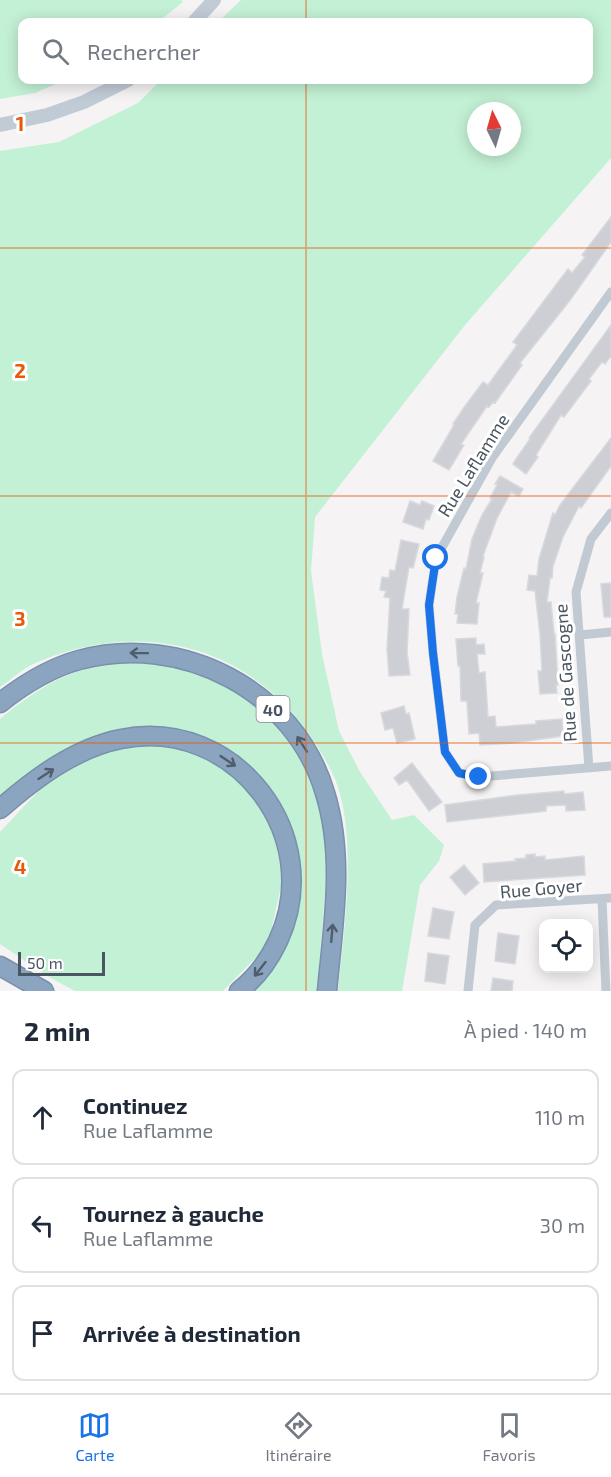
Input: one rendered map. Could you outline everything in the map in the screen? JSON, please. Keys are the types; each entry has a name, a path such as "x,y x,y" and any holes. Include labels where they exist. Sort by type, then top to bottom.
{"highway":[{"name":"40","path":"0,703 36,678 65,664 95,656 142,653 174,656 203,664 233,679 266,703 293,731 311,759 325,792 332,820 335,882 327,991"},
{"path":"0,810 35,781 58,766 89,749 120,739 152,736 187,742 217,754 236,766 258,788 277,817 287,843 292,874 289,911 279,939 265,964 239,991"},
{"path":"0,966 44,991"},
{"path":"0,973 22,991"}],"main road":[{"path":"198,18 214,0"},
{"path":"0,124 47,115 84,102 120,84"}],"street":[{"name":"Rue Laflamme","path":"611,292 492,458 436,558 429,605 445,752 459,773 479,777 611,766"},
{"name":"Rue de Gascogne","path":"589,768 576,592 591,539 611,513"},
{"path":"580,635 611,632"},
{"path":"606,991 607,899"},
{"name":"Rue Goyer","path":"468,991 475,925 496,905 607,899"}],"green space":[{"path":"0,0 181,0 183,2 163,18 18,18 18,84 56,84 35,93 0,99"},
{"path":"241,0 611,0 611,158 465,325 315,517 311,571 322,654 339,731 360,772 392,820 414,815 444,845 439,861 420,885 402,991 338,991 348,855 342,802 332,772 307,731 275,696 246,673 213,657 179,646 143,642 107,643 70,651 33,664 0,687 0,151 59,142 138,103 157,84 593,84 593,18 222,18"},
{"path":"117,661 158,661 219,681 263,712 296,750 320,802 328,856 317,991 248,991 286,943 296,912 300,879 297,846 285,813 268,785 244,760 215,743 172,728 117,730 72,747 26,776 0,799 0,719 38,691 80,670"},
{"path":"145,742 197,752 230,774 256,796 271,822 283,877 268,945 223,991 75,991 49,977 0,944 0,832 45,784 96,754"}],"building":[{"path":"611,217 611,242 571,299 520,363 522,365 495,403 487,406 461,444 464,445 449,470 433,461 465,406 483,382 488,385 517,345 513,342 568,269 572,273 585,257 582,255"},
{"path":"611,325 611,356 605,364 602,362 564,417 561,415 526,474 513,464 529,438"},
{"path":"611,438 611,466 581,508 579,506 563,537 553,566 547,602 551,602 558,685 556,685 557,693 540,694 538,671 542,671 540,635 535,591 527,590 529,575 537,576 539,559 553,513 555,515 560,505"},
{"path":"500,476 523,489 519,496 511,492 497,518 483,556 480,573 483,573 476,603 479,603 477,624 457,623 458,614 455,614 457,597 472,539 492,499 490,498"},
{"path":"410,501 420,505 422,501 434,506 423,529 403,522"},
{"path":"401,540 419,544 413,568 409,567 402,609 409,609 407,652 410,675 389,676 387,649 390,598 384,597 386,591 380,590 382,577 389,578 390,570 395,571"},
{"path":"611,583 611,617 604,617 601,584"},
{"path":"476,638 476,645 484,644 485,654 477,654 479,673 485,672 488,717 495,716 496,727 536,724 536,721 562,719 563,736 480,745 479,733 469,734 467,701 461,701 460,666 458,666 456,639"},
{"path":"404,706 406,714 409,713 415,739 397,743 393,728 385,730 381,713"},
{"path":"412,763 442,802 429,811 407,780 399,785 394,778"},
{"path":"564,791 564,794 583,792 585,810 566,811 566,805 546,806 546,811 447,822 445,805"},
{"path":"535,854 535,857 545,856 545,860 584,856 585,875 484,882 483,864 516,861 515,859"},
{"path":"464,865 479,883 465,895 450,877"},
{"path":"433,908 454,912 449,939 428,936"},
{"path":"498,933 519,936 515,964 495,961"},
{"path":"428,953 449,956 445,984 425,981"},
{"path":"493,978 513,981 512,991 491,991"}],"route":[{"path":"436,558 429,605 445,752 459,773 479,777"}]}
